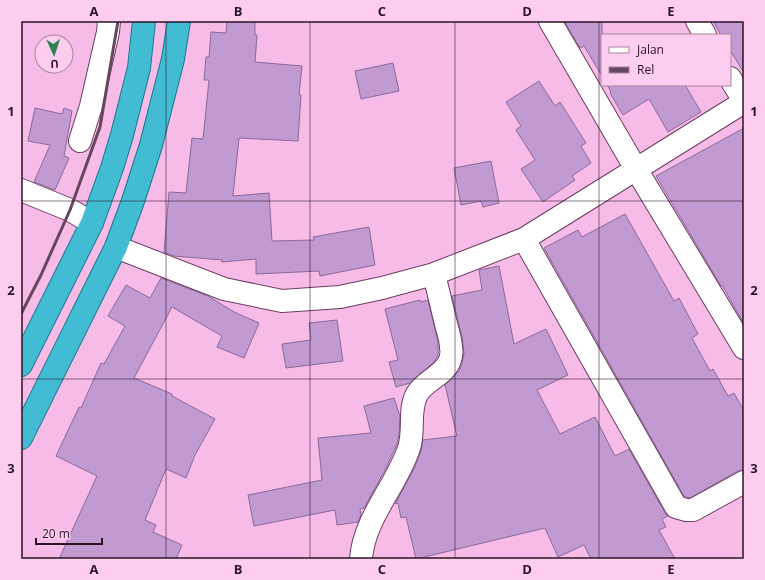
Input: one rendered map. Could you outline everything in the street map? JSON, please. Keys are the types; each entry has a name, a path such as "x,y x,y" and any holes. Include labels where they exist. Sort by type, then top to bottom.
{"highway":[{"path":"21,365 92,223 122,135 139,68 144,21"},
{"path":"21,438 116,247 145,164 175,52 179,21"},
{"path":"139,68 154,64 166,67 169,77"}],"street":[{"path":"80,141 91,106 108,32 108,21"},
{"path":"550,21 636,169 744,348"},
{"path":"697,21 704,34"},
{"path":"116,247 224,289 282,301 340,296 382,288 434,274 524,239 744,102 731,80"},
{"path":"21,190 70,210 92,223"},
{"path":"524,239 676,507 680,509 693,510 744,482"},
{"path":"361,559 362,546 366,532 409,448 413,429 413,405 416,395 422,386 437,377 450,361 452,348 434,274"}],"building":[{"path":"227,21 255,21 255,35 257,35 255,62 302,66 299,95 301,95 298,141 239,138 233,196 269,193 272,241 314,240 313,237 369,227 375,265 320,276 319,271 256,274 256,259 222,262 222,260 174,256 164,252 169,192 186,193 192,138 203,139 209,80 204,80 206,57 209,57 211,32 226,33"},
{"path":"564,21 602,21 601,74 584,46 580,48"},
{"path":"713,21 744,21 744,73 731,52 731,34 720,34"},
{"path":"393,63 399,91 361,99 355,71"},
{"path":"539,81 555,106 560,102 586,143 581,146 591,163 572,176 575,180 543,202 521,169 535,160 516,130 521,126 506,102"},
{"path":"608,86 686,86 701,112 668,132 649,99 623,115 610,93 611,92"},
{"path":"35,108 62,114 64,108 72,111 64,156 69,158 55,190 34,182 50,145 28,141"},
{"path":"744,128 744,324 656,176"},
{"path":"491,161 499,203 483,207 481,201 461,205 454,168"},
{"path":"625,214 674,301 679,298 698,334 692,338 710,371 713,369 728,396 734,393 744,411 744,470 738,471 690,498 684,496 544,248 578,230 582,237"},
{"path":"499,266 514,344 546,329 568,375 537,390 560,434 595,417 615,456 629,449 668,516 662,519 666,527 659,530 675,559 591,559 584,545 558,557 545,528 416,559 406,517 401,518 398,503 395,504 415,467 421,451 423,440 457,436 445,385 459,371 464,353 462,337 452,296 482,290 479,270"},
{"path":"161,278 208,296 234,312 259,323 244,358 217,347 222,336 172,307 134,378 172,394 172,396 215,419 195,455 186,478 166,469 145,520 156,525 153,532 182,545 176,559 59,559 97,476 56,456 79,407 81,408 101,363 104,364 125,326 108,316 126,285 150,298"},
{"path":"420,300 421,302 428,300 438,342 438,355 435,361 410,383 396,387 389,362 398,360 385,309"},
{"path":"337,320 343,361 286,368 282,344 311,340 309,323"},
{"path":"394,398 400,416 397,444 385,470 364,508 360,509 361,515 358,522 337,525 335,510 254,526 248,495 322,480 318,438 371,433 364,406"}],"railway":[{"path":"21,314 41,275 70,210 100,127 118,21"}]}
